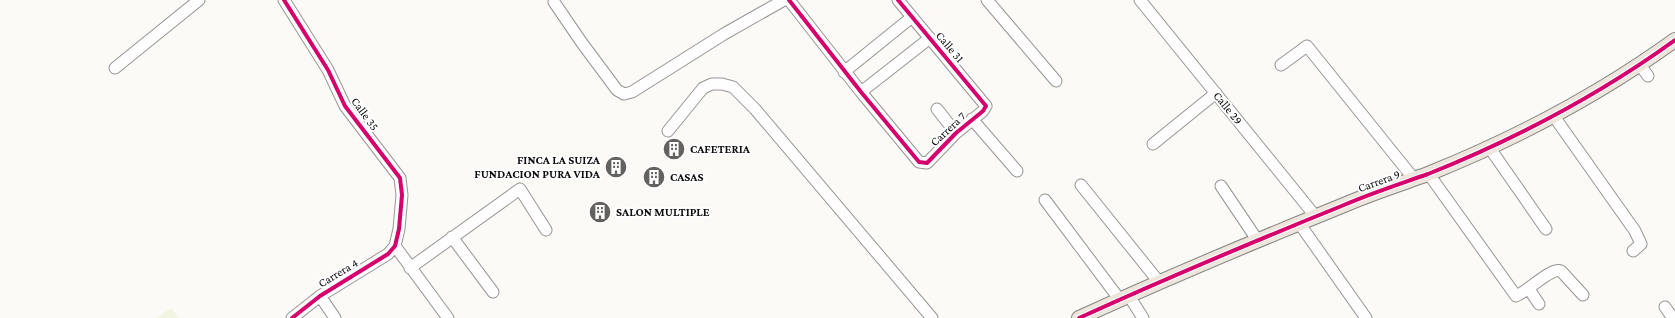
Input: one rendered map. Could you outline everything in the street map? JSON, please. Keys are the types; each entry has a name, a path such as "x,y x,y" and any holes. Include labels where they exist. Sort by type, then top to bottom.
{"main road":[{"name":"Carrera 9","path":"1080,318 1159,282 1299,223 1374,193 1414,179 1489,147 1644,70 1675,40"}],"street":[{"path":"115,68 199,0"},
{"name":"Calle 35","path":"284,0 328,70 345,106 400,178 401,212 395,246"},
{"path":"554,2 617,90 624,94 632,92 724,34 784,0"},
{"path":"789,0 861,92 930,38"},
{"name":"Calle 31","path":"898,0 986,106"},
{"path":"987,0 1056,81"},
{"name":"Calle 29","path":"1140,0 1316,217"},
{"path":"844,72 912,17"},
{"path":"1282,65 1307,46 1414,179"},
{"path":"668,132 703,88 712,84 722,84 737,90 755,109 932,318"},
{"name":"Carrera 7","path":"861,92 919,162 923,164 927,163 956,133 983,111 986,106"},
{"path":"1153,144 1216,93"},
{"path":"937,109 956,133"},
{"path":"1553,115 1635,231 1641,244 1633,251"},
{"path":"972,119 1018,171"},
{"path":"1489,147 1546,229"},
{"path":"1428,173 1516,296 1529,289 1551,272 1558,270 1562,271 1583,295"},
{"path":"1081,185 1159,282"},
{"path":"1221,186 1258,241"},
{"path":"410,268 520,189 546,230"},
{"path":"1045,200 1124,298 1142,318"},
{"path":"1299,223 1366,318"},
{"path":"452,237 493,292"},
{"path":"395,246 448,318"},
{"name":"Carrera 4","path":"292,318 320,296 380,260 395,246"},
{"path":"1529,289 1538,304"},
{"path":"320,296 335,318"},
{"path":"1665,307 1673,318"}],"green space":[{"path":"171,308 179,318 157,318"}],"cycle path":[{"path":"284,0 328,70 345,106 400,178 402,195 399,229 395,246 388,254 320,296 292,318"},
{"path":"789,0 861,92 919,162 927,163 956,133 983,111 986,106 898,0"},
{"path":"1079,318 1277,232 1365,196 1428,174 1493,146 1556,114 1617,79 1675,40"}],"place":[{"name":"CAFETERIA","path":"674,149"},
{"name":"FINCA LA SUIZA FUNDACION PURA VIDA","path":"616,167"},
{"name":"CASAS","path":"654,177"},
{"name":"SALON MULTIPLE","path":"600,212"}]}
